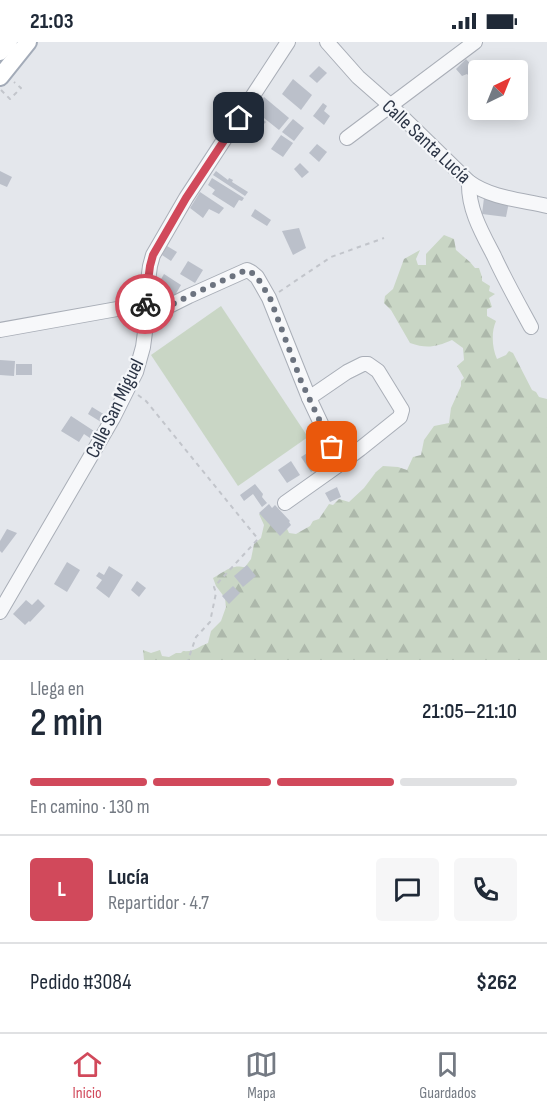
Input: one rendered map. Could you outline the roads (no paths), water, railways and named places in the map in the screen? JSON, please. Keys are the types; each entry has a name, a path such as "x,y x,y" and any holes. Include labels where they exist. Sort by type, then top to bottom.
{"main road":[{"path":"0,52 9,42"},
{"path":"2,74 28,42"}],"street":[{"name":"Calle San Miguel","path":"1,605 91,456 136,372 143,347 153,255 186,198 288,42"},
{"name":"Calle Santa Lucía","path":"327,42 358,77 469,182 489,193 547,206"},
{"path":"347,138 474,42"},
{"path":"469,182 468,194 482,233 531,327"},
{"path":"0,330 146,310 189,296 246,270 257,277 270,298 309,398 340,464"},
{"path":"285,502 360,449 400,417 402,411 378,371 373,366 363,364 323,387 309,398"}]}
